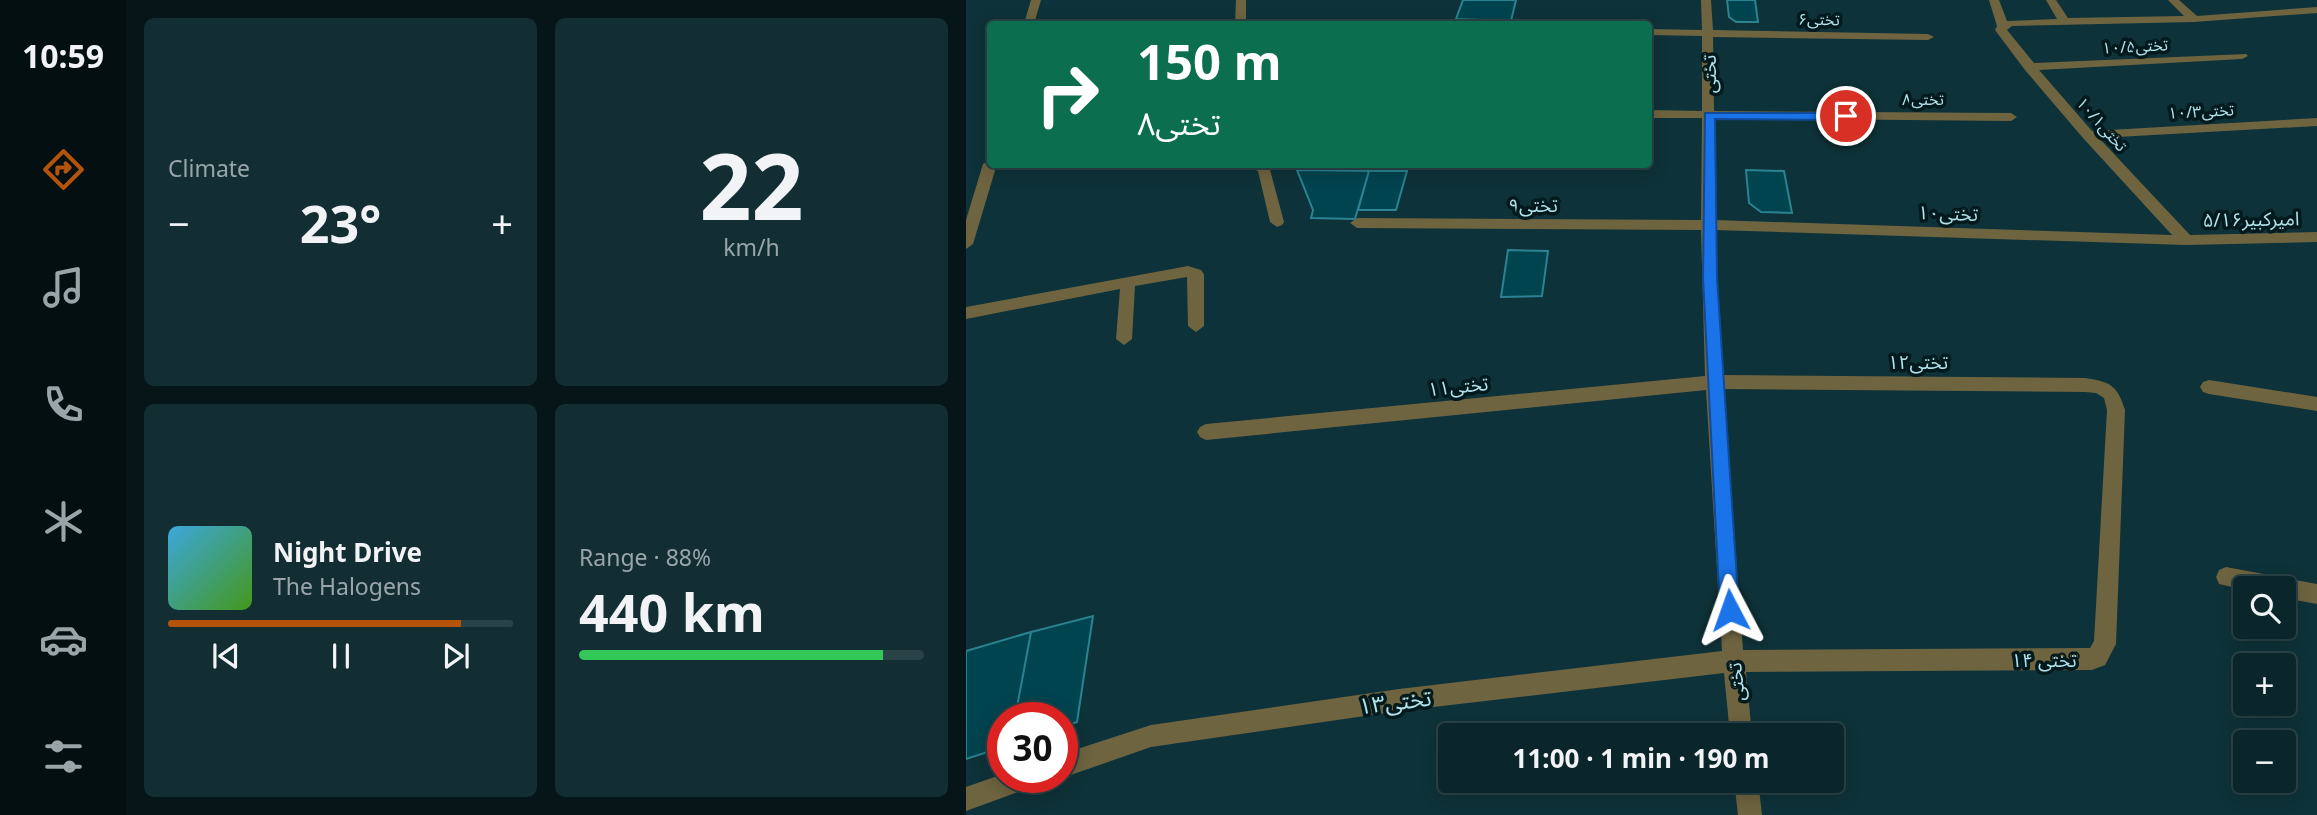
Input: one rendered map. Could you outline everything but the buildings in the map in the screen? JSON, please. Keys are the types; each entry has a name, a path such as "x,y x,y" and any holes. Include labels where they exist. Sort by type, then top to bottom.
{"street":[{"path":"1030,21 1036,0"},
{"path":"1241,0 1241,21"},
{"name":"تختی","path":"1706,0 1708,225 1714,382 1740,723"},
{"name":"تختی۱۰/۱","path":"1993,0 2003,26 2001,30 2029,67 2186,240"},
{"path":"2051,0 2064,23"},
{"path":"2173,0 2194,19"},
{"path":"2003,26 2194,19 2317,10"},
{"name":"تختی۶","path":"1652,32 1928,37"},
{"name":"تختی۱۰/۵","path":"2029,67 2242,56"},
{"name":"تختی۸","path":"1652,114 2011,117"},
{"name":"تختی۱۰/۳","path":"2088,135 2317,122"},
{"path":"966,244 989,168"},
{"path":"1263,168 1277,222"},
{"name":"تختی۹","path":"1357,223 1708,225"},
{"name":"تختی۱۰","path":"1708,225 2186,240"},
{"name":"امیرکبیر۵/۱۶","path":"2186,240 2317,237"},
{"path":"966,313 1188,271 1196,274 1196,326"},
{"path":"1124,339 1128,282"},
{"name":"تختی۱۲","path":"1714,382 2085,385 2104,389 2111,394 2115,402"},
{"name":"تختی۱۱","path":"1206,432 1714,382"},
{"path":"2209,387 2317,404"},
{"name":"تختی ۱۴","path":"1733,661 2078,660 2097,657 2105,644 2115,402"},
{"path":"2226,577 2233,578"},
{"path":"2296,590 2317,594"},
{"name":"تختی۱۳","path":"1078,761 1151,736 1399,700 1733,661"},
{"path":"966,799 987,792"},
{"path":"1747,793 1750,815"}],"route":[{"path":"1730,610 1714,382 1708,225 1709,115 1846,116"}]}
